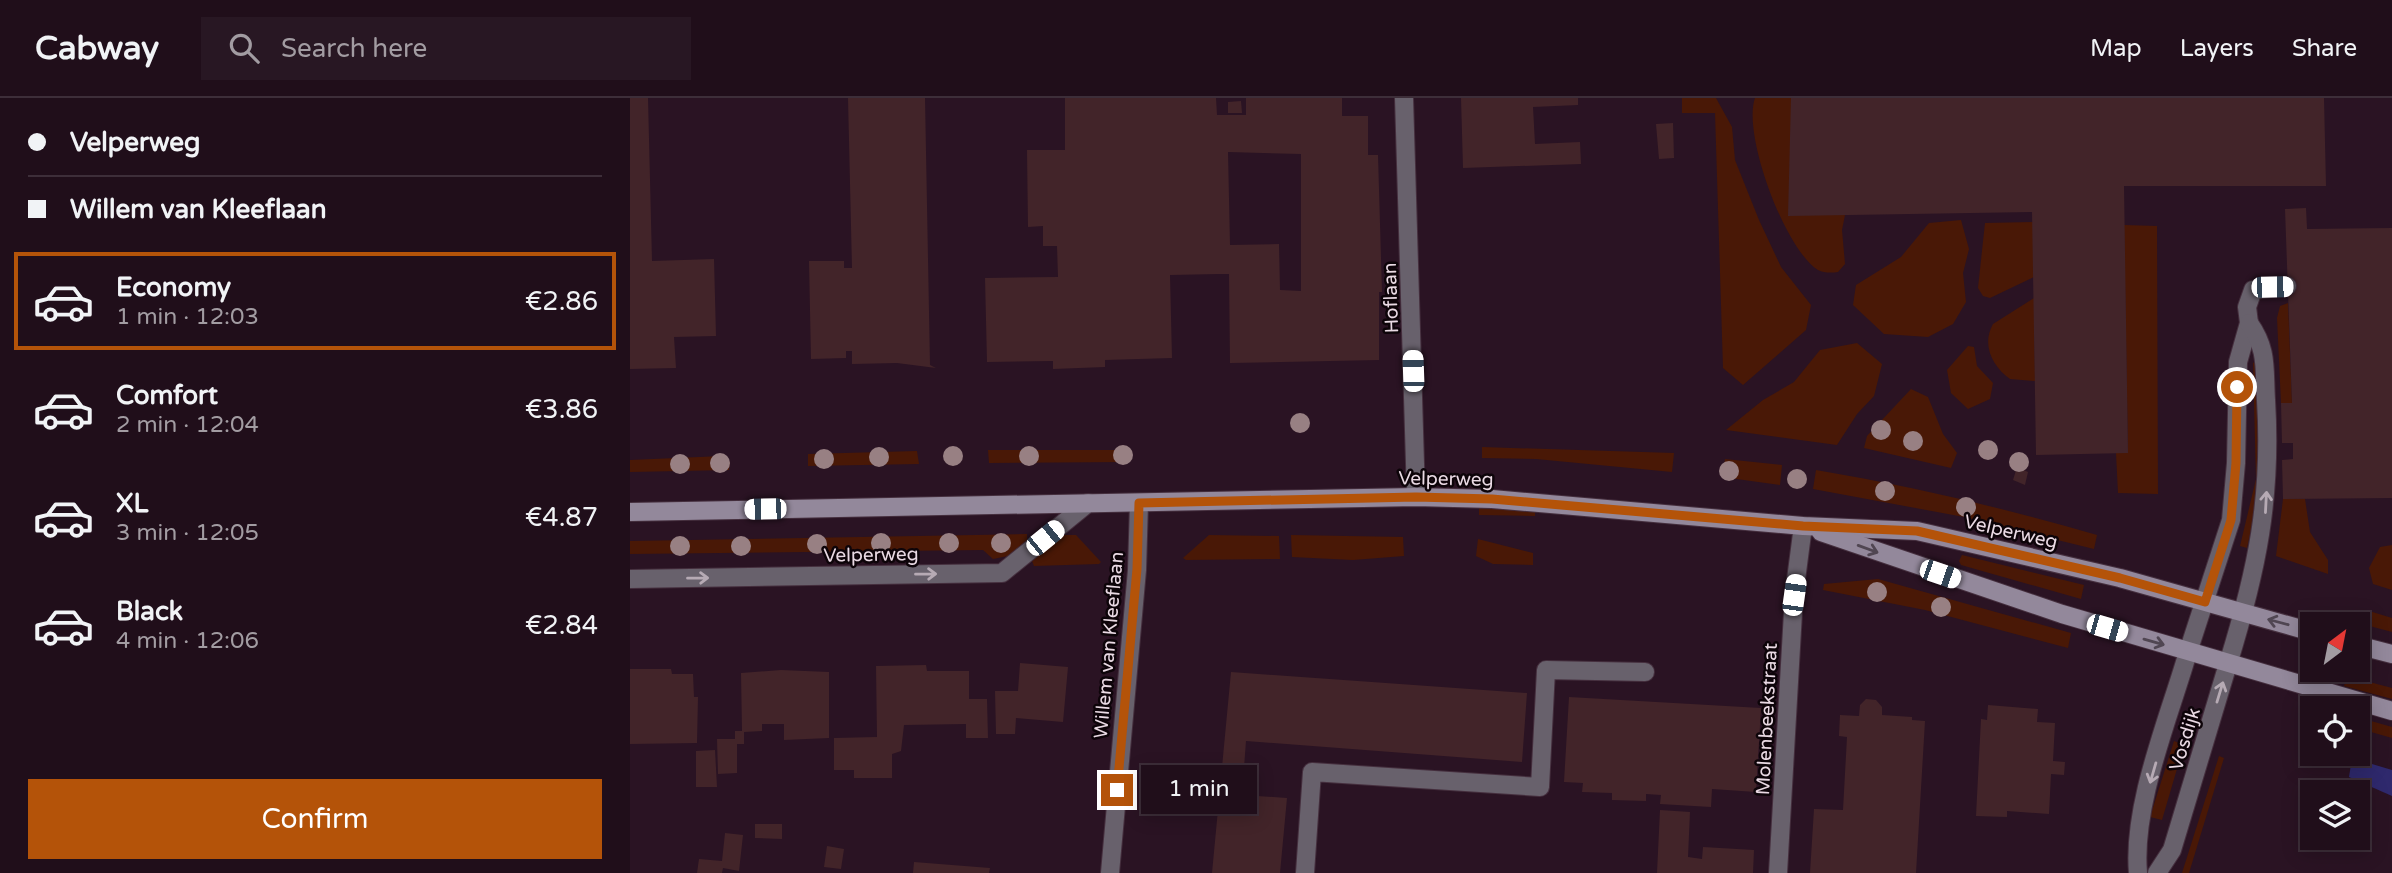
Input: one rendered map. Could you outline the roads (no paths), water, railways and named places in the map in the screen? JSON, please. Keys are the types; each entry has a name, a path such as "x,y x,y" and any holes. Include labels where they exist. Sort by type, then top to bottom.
{"main road":[{"name":"Velperweg","path":"630,512 1416,497 1492,499 1803,526 1917,531 2120,578 2300,629"},
{"name":"Velperweg","path":"1803,526 1962,582 2188,652 2392,711"},
{"path":"2370,648 2392,654"}],"street":[{"name":"Hoflaan","path":"1404,98 1416,497"},
{"path":"2188,652 2231,520 2236,463 2238,362 2249,323 2247,307 2253,290 2287,286"},
{"path":"2244,613 2256,569 2266,511 2269,438 2262,342 2249,323"},
{"name":"Velperweg","path":"630,579 1002,573 1088,503"},
{"name":"Willem van Kleeflaan","path":"1110,873 1137,569 1139,503"},
{"name":"Molenbeekstraat","path":"1778,873 1794,595 1803,526"},
{"name":"Vosdijk","path":"2157,873 2172,850 2244,613"},
{"name":"Vosdijk","path":"2138,873 2136,850 2142,809 2188,652"},
{"path":"1305,873 1312,772 1540,787 1546,670 1645,672"}]}
